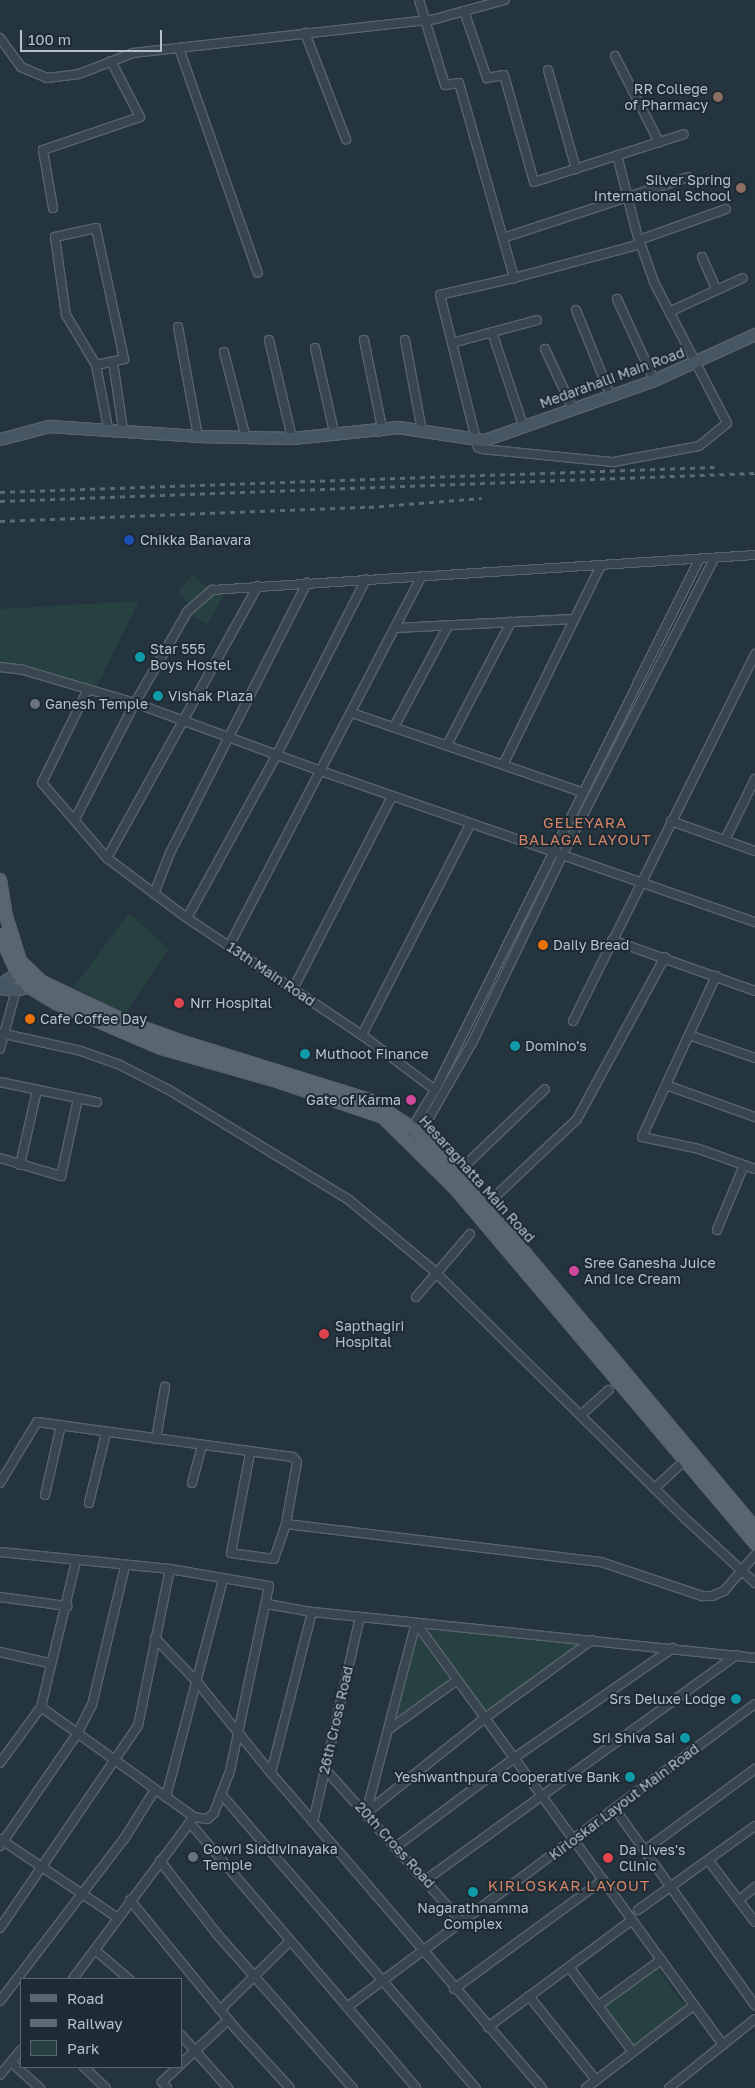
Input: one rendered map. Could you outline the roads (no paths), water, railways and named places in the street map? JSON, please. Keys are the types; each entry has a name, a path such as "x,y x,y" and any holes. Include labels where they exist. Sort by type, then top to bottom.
{"main road":[{"name":"Hesaraghatta Main Road","path":"0,880 21,971 22,988 161,1048 353,1105 383,1118 412,1136 755,1543"},
{"name":"Hesaraghatta Main Road","path":"0,935 21,971 150,1031 369,1100 455,1175 524,1252 755,1528"}],"street":[{"path":"419,0 423,20 445,84 459,84 514,278"},
{"path":"0,38 21,66 47,78 79,74 133,53 423,20 504,0"},
{"path":"464,11 487,78 504,75 534,182 684,134"},
{"path":"305,33 346,139"},
{"path":"179,48 258,273"},
{"path":"615,56 659,142"},
{"path":"52,208 43,150 140,117 111,61"},
{"path":"548,70 576,169"},
{"path":"617,155 640,242 669,312 727,423 699,446 613,462 482,449 476,440 440,295 514,278 640,242 726,209"},
{"path":"503,238 688,177"},
{"path":"96,364 124,359 96,228 55,237 66,315 96,364 108,428"},
{"path":"702,258 718,290"},
{"path":"669,312 743,278"},
{"path":"616,299 654,380"},
{"path":"576,310 610,394"},
{"path":"452,343 537,320"},
{"path":"178,327 198,436"},
{"path":"492,332 524,428"},
{"name":"Medarahalli Main Road","path":"476,440 524,428 572,407 654,380 696,363 755,334"},
{"path":"269,340 292,438"},
{"path":"364,340 381,423 379,432"},
{"path":"405,340 422,431"},
{"path":"315,348 335,436"},
{"path":"545,349 572,407"},
{"path":"224,352 246,438"},
{"path":"113,362 123,429"},
{"path":"0,439 49,426 108,428 246,438 335,436 379,432 398,427 476,440"},
{"path":"75,819 135,703 188,611 212,590 366,579 600,567 755,555"},
{"path":"412,1136 714,559"},
{"path":"412,1136 473,1042 584,794 699,560"},
{"path":"503,764 600,567"},
{"path":"229,946 422,576"},
{"path":"187,918 277,754 366,579"},
{"path":"154,894 170,853 307,583"},
{"path":"107,858 258,586"},
{"path":"395,628 574,619"},
{"path":"447,745 511,622"},
{"path":"394,727 448,626"},
{"path":"573,1022 640,882 753,664 755,654"},
{"path":"0,667 23,670 87,691 135,703 277,754 321,772 755,922"},
{"name":"13th Main Road","path":"87,691 42,783 107,858 187,918 362,1035 435,1090"},
{"path":"352,713 503,764 584,794"},
{"path":"725,840 752,794 755,779"},
{"path":"294,989 392,796"},
{"path":"671,821 755,851"},
{"path":"362,1035 471,823"},
{"path":"612,940 665,957 755,991"},
{"path":"483,1208 577,1119 665,957"},
{"path":"0,984 21,971"},
{"path":"716,976 642,1137 699,1150 755,1169"},
{"path":"0,988 22,988 42,982"},
{"path":"0,1049 2,1034 22,988"},
{"path":"2,1034 81,1051 120,1065 169,1090 349,1200 436,1272 655,1488 755,1583"},
{"path":"689,1035 755,1058"},
{"path":"0,1082 97,1102"},
{"path":"666,1085 755,1117"},
{"path":"455,1175 544,1089"},
{"path":"20,1165 37,1090"},
{"path":"0,1158 61,1176 78,1099"},
{"path":"716,1230 744,1166"},
{"path":"416,1297 470,1234"},
{"path":"156,1439 165,1387"},
{"path":"582,1414 610,1390"},
{"path":"0,1483 35,1423 61,1425 106,1433 156,1439 202,1446 250,1453 296,1460 286,1524 274,1559 232,1552 250,1453"},
{"path":"45,1495 61,1425"},
{"path":"89,1503 106,1433"},
{"path":"192,1483 202,1446"},
{"path":"655,1488 685,1460"},
{"path":"286,1524 601,1562 702,1596 712,1596 724,1590 755,1555"},
{"path":"0,1552 170,1569 269,1586 267,1604 238,1731 222,1794 214,1813 207,1819 192,1820 130,1900 74,1978"},
{"path":"0,1763 41,1707 49,1663 68,1606 76,1561"},
{"path":"118,1918 43,1867 1,1842 77,1734 92,1705 125,1566"},
{"path":"0,1928 138,1726 170,1569"},
{"path":"166,1798 223,1579"},
{"path":"0,1597 68,1606"},
{"path":"267,1604 312,1612 755,1658"},
{"path":"272,1773 312,1612"},
{"name":"26th Cross Road","path":"313,1822 360,1617"},
{"path":"416,1623 723,2045"},
{"path":"366,1813 416,1623"},
{"path":"155,1638 197,1682 313,1822 424,1950 454,1989 542,2088"},
{"path":"366,1813 485,1718 592,1640"},
{"path":"397,1846 514,1758 673,1648"},
{"path":"0,1652 49,1663"},
{"path":"427,1879 541,1794 736,1655"},
{"path":"388,1730 457,1680"},
{"name":"Kirloskar Layout Main Road","path":"347,2007 755,1704"},
{"path":"41,1707 166,1798 192,1820 289,1942 416,2088"},
{"path":"644,1850 755,1768"},
{"name":"20th Cross Road","path":"325,1769 427,1879 462,1922"},
{"path":"0,2002 124,1839 155,1790"},
{"path":"222,1794 476,2088"},
{"path":"615,1809 755,2005"},
{"path":"638,1910 709,1861 755,1826"},
{"path":"160,1861 255,1977 353,2088"},
{"path":"709,1861 755,1922"},
{"path":"454,1989 603,1880"},
{"path":"739,1900 755,1887"},
{"path":"130,1900 228,2020 290,2088"},
{"path":"488,2027 632,1920"},
{"path":"220,2010 289,1942"},
{"path":"95,1950 128,1978"},
{"path":"599,2005 662,1960"},
{"path":"569,1967 632,2050"},
{"path":"529,1996 596,2080"},
{"path":"586,2088 632,2050 694,2005"},
{"path":"669,2088 755,2019"},
{"path":"182,2063 228,2020"},
{"path":"182,2036 228,2088"},
{"path":"0,2076 20,2051"},
{"path":"12,2063 40,2088"},
{"path":"85,2068 106,2088"},
{"path":"167,2088 162,2082 177,2068"}],"railway":[{"path":"0,492 715,467"},
{"path":"0,501 755,473"},
{"path":"0,521 369,507 482,498"}],"place":[{"name":"RR College of Pharmacy","path":"718,97"},
{"name":"Silver Spring International School","path":"741,188"},
{"name":"Chikka Banavara","path":"129,540"},
{"name":"Star 555 Boys Hostel","path":"140,657"},
{"name":"Vishak Plaza","path":"158,696"},
{"name":"Ganesh Temple","path":"35,704"},
{"name":"Daily Bread","path":"543,945"},
{"name":"Nrr Hospital","path":"179,1003"},
{"name":"Cafe Coffee Day","path":"30,1019"},
{"name":"Domino's","path":"515,1046"},
{"name":"Muthoot Finance","path":"305,1054"},
{"name":"Gate of Karma","path":"411,1100"},
{"name":"Sree Ganesha Juice And Ice Cream","path":"574,1271"},
{"name":"Sapthagiri Hospital","path":"324,1334"},
{"name":"Srs Deluxe Lodge","path":"736,1699"},
{"name":"Sri Shiva Sai","path":"685,1738"},
{"name":"Yeshwanthpura Cooperative Bank","path":"630,1777"},
{"name":"Gowri Siddivinayaka Temple","path":"193,1857"},
{"name":"Da Lives's Clinic","path":"608,1858"},
{"name":"Nagarathnamma Complex","path":"473,1892"}],"district":[{"name":"GELEYARA BALAGA LAYOUT","path":"585,830"},
{"name":"KIRLOSKAR LAYOUT","path":"569,1886"}]}
